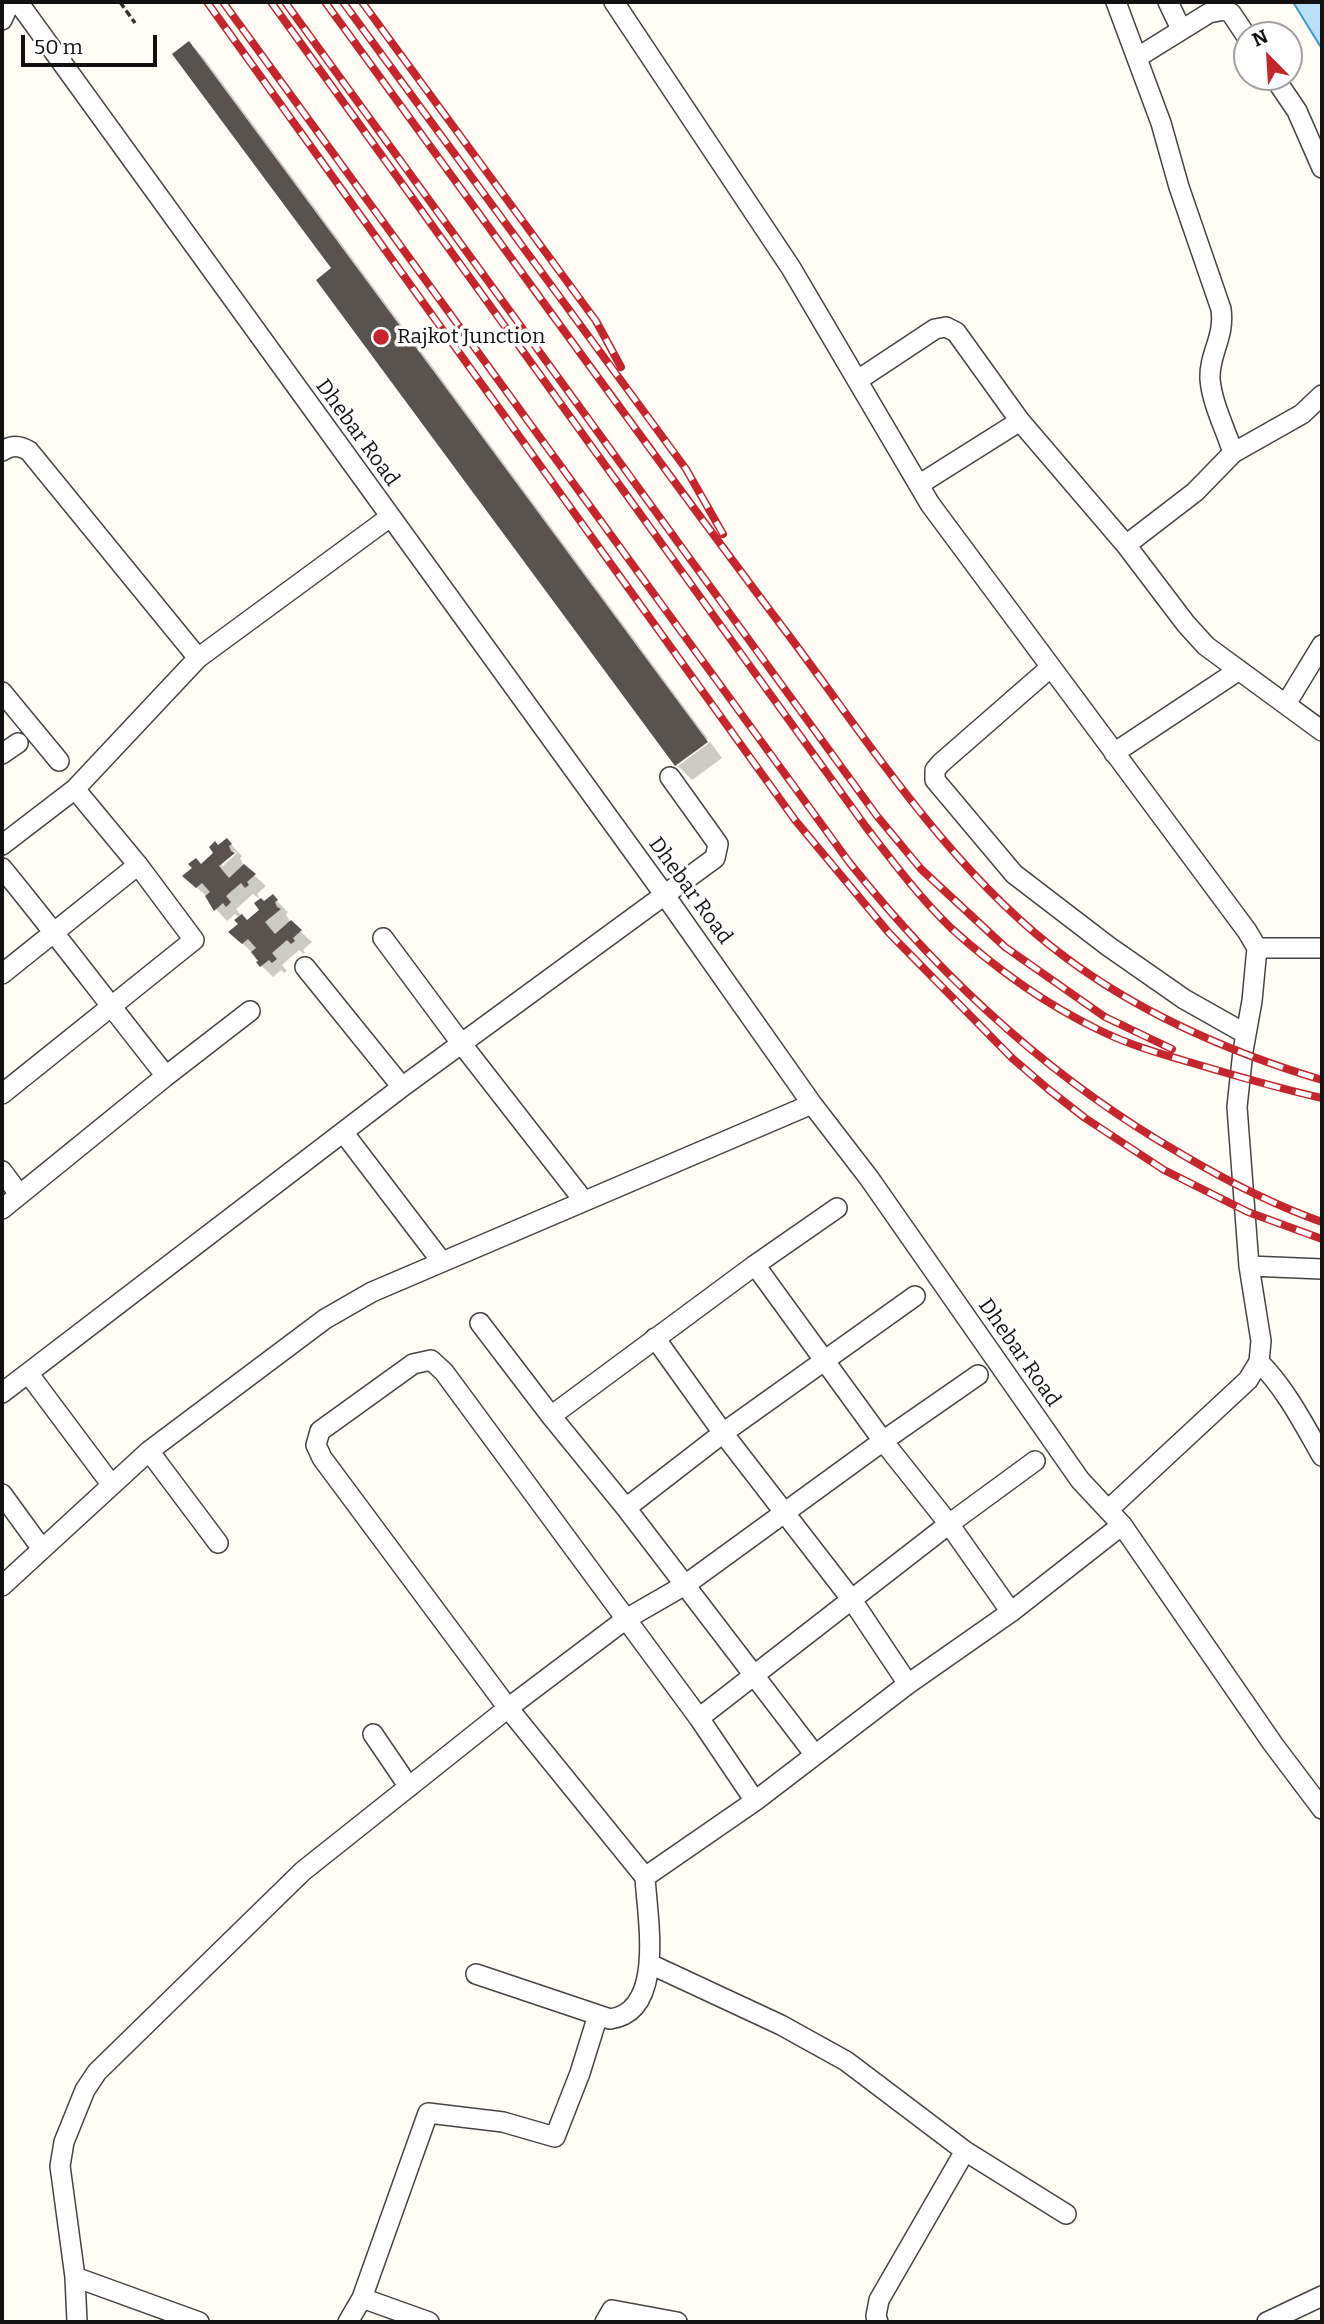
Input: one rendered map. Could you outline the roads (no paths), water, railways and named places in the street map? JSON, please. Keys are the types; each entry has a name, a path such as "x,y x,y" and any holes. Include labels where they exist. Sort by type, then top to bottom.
{"street":[{"path":"2,20 10,2"},
{"name":"Dhebar Road","path":"18,2 664,894 812,1104 869,1178 1080,1480 1122,1525 1273,1744 1322,1809"},
{"path":"614,2 792,268 930,504 1257,948 1237,1107 1249,1266 1261,1341 1259,1362 1248,1380 1108,1510"},
{"path":"1116,2 1161,123 1179,187 1221,309 1223,324 1212,359 1210,379 1234,453"},
{"path":"1168,2 1181,29"},
{"path":"1138,57 1209,13 1224,10 1231,13 1236,21"},
{"path":"1283,91 1297,111 1322,169"},
{"path":"858,380 935,329 946,327 956,332 1020,421 1126,545 1206,646 1322,731"},
{"path":"1126,545 1195,492 1234,453 1302,414 1322,396"},
{"path":"920,484 1020,421"},
{"path":"2,451 9,446 20,446 29,452 198,658"},
{"path":"2,845 75,789 198,658 390,517"},
{"path":"1286,704 1322,645"},
{"path":"1051,667 941,763 935,770 935,780 1014,874 1108,946 1184,999 1246,1034"},
{"path":"1114,753 1239,670"},
{"path":"2,692 59,761"},
{"path":"2,1393 402,1087 715,858 718,844 670,777"},
{"path":"2,1094 194,940 138,865 75,789"},
{"path":"2,974 138,865"},
{"path":"2,868 166,1076"},
{"path":"383,938 584,1201"},
{"path":"1257,948 1322,948"},
{"path":"305,967 402,1087"},
{"path":"2,1209 250,1011"},
{"path":"2,1586 149,1451 325,1319 372,1292 812,1104"},
{"path":"343,1132 442,1262"},
{"path":"2,1171 19,1194"},
{"path":"551,1416 755,1265 837,1208"},
{"path":"755,1265 883,1441 949,1524 1011,1612"},
{"path":"1249,1266 1322,1269"},
{"path":"626,1508 723,1433 915,1296"},
{"path":"480,1323 815,1755"},
{"path":"655,1338 723,1433 852,1600 908,1684"},
{"path":"476,1973 610,2019 623,2017 633,2009 643,1993 650,1964 645,1877 508,1708 322,1458 316,1445 320,1431 413,1364 431,1360 444,1372 699,1718 755,1801"},
{"path":"1259,1362 1289,1399 1322,1456"},
{"path":"28,1373 111,1484"},
{"path":"80,2321 60,2166 64,2142 85,2090 97,2072 285,1888 508,1708 626,1619 685,1585 978,1375"},
{"path":"149,1451 218,1543"},
{"path":"699,1718 949,1524 1035,1461"},
{"path":"2,1494 42,1549"},
{"path":"645,1877 755,1801 908,1684 1011,1612 1122,1525"},
{"path":"373,1734 409,1787"},
{"path":"650,1964 781,2025 846,2061 965,2151 1066,2214"},
{"path":"348,2322 362,2298 428,2113 503,2122 555,2137 580,2073 598,2015"},
{"path":"878,2322 876,2316 879,2300 965,2151"},
{"path":"75,2277 199,2322"},
{"path":"1267,2322 1322,2296"},
{"path":"362,2298 429,2322"},
{"path":"605,2322 612,2311 677,2322"}],"water":[{"path":"1293,2 1322,2 1322,49"}],"railway":[{"path":"207,2 795,820 889,933 1012,1058 1085,1118 1164,1170 1248,1212 1322,1239"},
{"path":"223,2 849,862 922,947 1002,1025 1089,1094 1135,1126 1217,1174 1322,1222"},
{"path":"271,2 866,827 939,916 968,943 1021,984 1059,1009 1099,1030 1161,1054 1322,1098"},
{"path":"285,2 877,816 921,869 1005,947 1105,1017 1172,1049"},
{"path":"325,2 882,763 915,806 986,887 1024,924 1065,957 1094,978 1156,1014 1221,1044 1322,1080"},
{"path":"343,2 686,469 723,534"},
{"path":"362,2 596,321 621,367"}],"place":[{"name":"Rajkot Junction","path":"381,337"}]}
